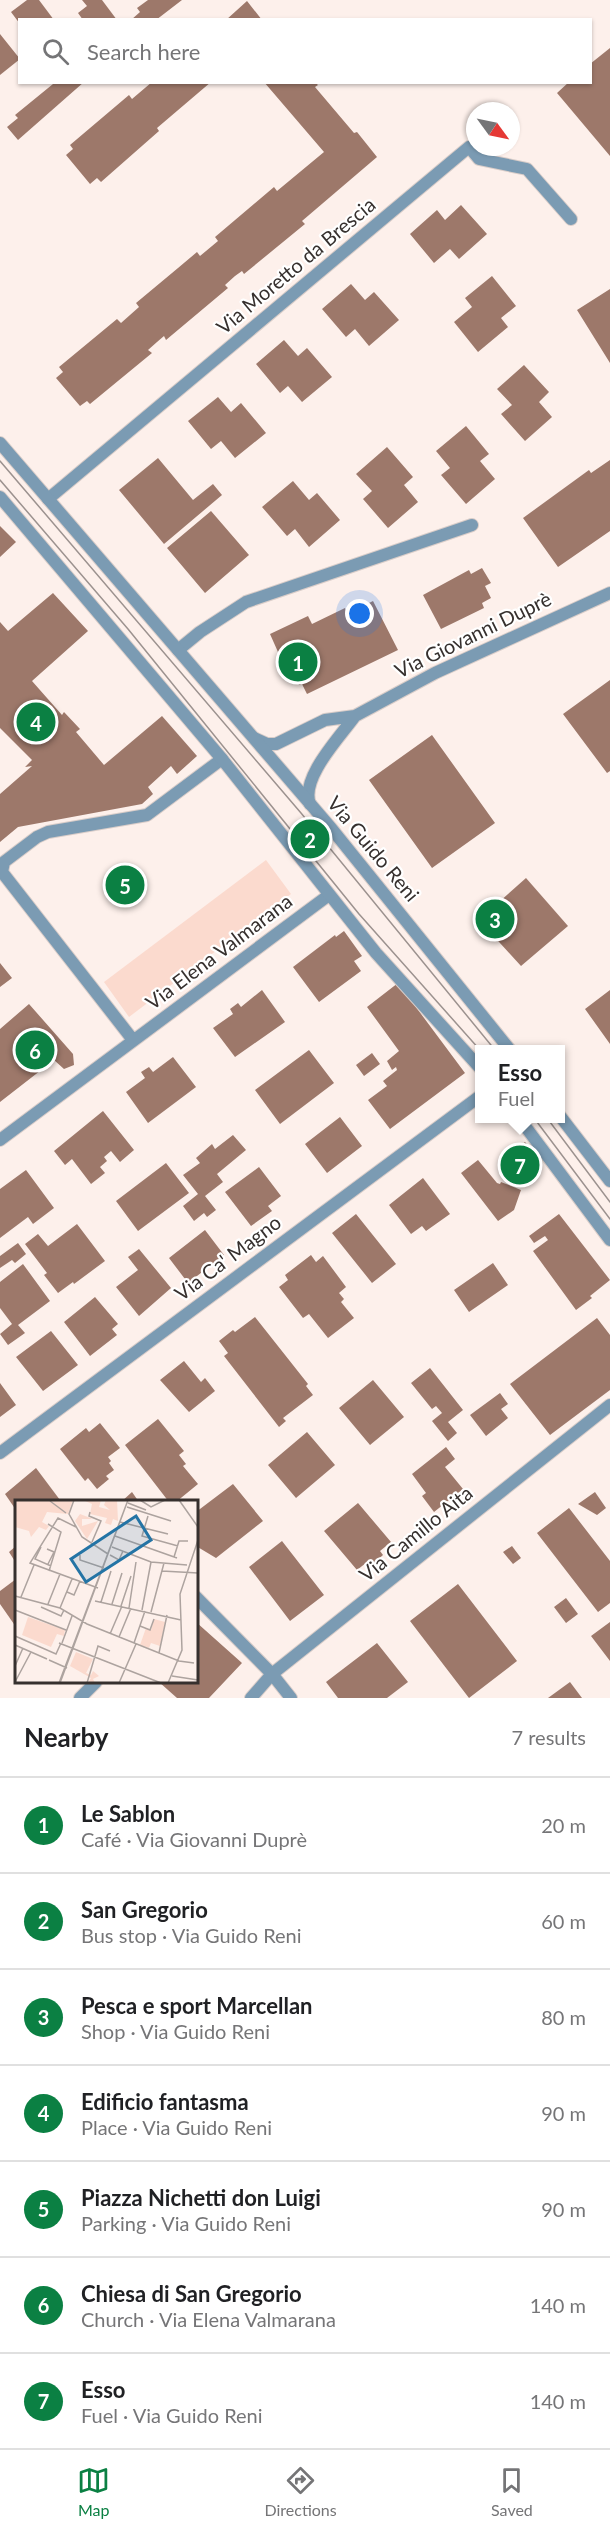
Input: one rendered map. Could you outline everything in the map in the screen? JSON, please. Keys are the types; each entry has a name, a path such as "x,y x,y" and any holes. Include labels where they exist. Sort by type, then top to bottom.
{"street":[{"name":"Via Moretto da Brescia","path":"48,499 469,147 479,159 527,169 571,219"},
{"name":"Via Guido Reni","path":"0,443 310,804 506,1045"},
{"path":"0,497 222,759 376,954 475,1063"},
{"path":"178,650 200,632 246,602 472,525"},
{"name":"Via Giovanni Duprè","path":"254,738 267,744 276,744 325,720 355,716 435,673 610,593"},
{"name":"Via Giovanni Duprè","path":"310,804 308,790 312,777 355,716"},
{"path":"134,1040 2,872 2,867 4,862 37,837 48,832 147,815 222,759"},
{"name":"Via Elena Valmarana","path":"0,1140 329,896"},
{"name":"Via Ca' Magno","path":"0,1453 475,1100"},
{"path":"565,1121 610,1181"},
{"path":"522,1123 610,1240"},
{"name":"Via Camillo Aita","path":"251,1698 272,1674 610,1405"},
{"path":"198,1599 272,1674 291,1698"},
{"path":"80,1698 95,1683"}],"shaded area":[{"path":"266,860 291,894 129,1017 104,982"}],"building":[{"path":"27,0 39,0 52,18 18,18 18,21 11,12"},
{"path":"82,0 102,0 116,18 82,18 78,13 87,6"},
{"path":"148,0 182,0 159,18 133,18 140,12 137,8"},
{"path":"247,1 260,18 228,18"},
{"path":"0,34 18,56 18,61 0,75"},
{"path":"610,48 610,156 557,93 567,84 592,84 592,62"},
{"path":"53,84 82,84 18,140 7,127 18,118 15,115"},
{"path":"150,84 209,84 157,128 159,131 101,182 97,178 90,184 66,155 73,149 70,145 129,95 132,99"},
{"path":"266,84 317,84 315,87 377,157 302,221 305,224 244,274 242,271 235,276 225,285 228,288 166,340 164,336 157,342 148,350 152,353 90,404 87,401 80,406 56,378 63,372 59,367 117,319 121,323 139,307 136,303 197,252 200,256 218,241 215,237 274,187 277,191 324,152"},
{"path":"461,205 487,234 459,259 450,249 434,263 410,234 437,210 445,220"},
{"path":"492,276 516,306 501,318 508,327 478,352 454,322 472,307 465,298"},
{"path":"351,284 365,300 374,292 399,320 369,346 355,329 346,337 322,309"},
{"path":"610,289 610,363 577,310"},
{"path":"284,340 298,356 307,348 332,377 302,402 288,386 280,393 256,364"},
{"path":"524,365 549,392 539,402 552,417 525,441 501,414 512,405 497,389"},
{"path":"218,397 231,412 241,403 266,433 235,458 221,441 211,449 188,421"},
{"path":"466,426 489,454 480,461 495,479 466,504 441,475 450,468 436,451"},
{"path":"387,447 413,477 404,485 418,502 388,528 363,499 372,491 356,474"},
{"path":"158,458 193,500 213,484 222,495 164,544 119,490"},
{"path":"610,460 610,531 558,567 523,518 589,470 591,473"},
{"path":"293,481 309,500 317,493 340,520 309,547 295,529 287,536 262,507"},
{"path":"211,511 249,555 205,593 167,548"},
{"path":"0,526 16,542 0,557"},
{"path":"482,568 491,583 485,586 491,598 482,603 484,608 441,629 423,595 469,570 471,574"},
{"path":"53,593 88,631 32,681 62,715 64,712 80,729 76,732 104,765 162,716 197,756 177,774 171,766 148,787 153,794 142,804 18,827 0,842 0,794 32,766 25,767 32,760 0,728 0,622 8,631"},
{"path":"373,601 398,650 307,694 302,684 299,685 287,659 282,661 270,634 308,616 312,624 345,608 346,611 356,606 357,609"},
{"path":"610,680 610,771 607,773 563,714"},
{"path":"432,735 495,823 432,868 369,780"},
{"path":"526,878 568,926 521,966 479,920"},
{"path":"344,931 362,956 354,961 361,971 319,1002 293,967 335,935 336,937"},
{"path":"0,963 12,978 0,987"},
{"path":"398,983 465,1073 390,1129 368,1100 387,1086 383,1081 397,1070 396,1067 392,1070 387,1061 399,1051 367,1007"},
{"path":"262,990 285,1022 235,1057 213,1028 233,1014 230,1009 238,1003 241,1007"},
{"path":"610,990 610,1044 585,1009"},
{"path":"29,1004 73,1054 74,1065 64,1069 54,1060 0,1102 0,1029"},
{"path":"309,1050 334,1083 280,1124 255,1090"},
{"path":"372,1053 380,1064 364,1076 356,1065"},
{"path":"173,1057 196,1087 148,1123 126,1092 145,1078 141,1072 149,1067 153,1072"},
{"path":"103,1111 134,1150 120,1162 111,1151 104,1157 107,1161 100,1167 105,1173 91,1184 72,1159 65,1165 54,1151"},
{"path":"340,1117 362,1146 327,1173 305,1144"},
{"path":"233,1135 246,1150 217,1174 223,1182 205,1196 216,1210 207,1217 204,1213 194,1221 183,1206 198,1194 183,1175 200,1163 196,1158 212,1144 215,1149"},
{"path":"525,1142 542,1163 521,1180 504,1160"},
{"path":"478,1160 497,1183 501,1182 521,1190 514,1210 498,1221 461,1173"},
{"path":"166,1163 189,1193 138,1231 116,1201"},
{"path":"259,1167 281,1196 268,1206 272,1211 251,1226 225,1192"},
{"path":"26,1170 54,1208 33,1224 28,1217 0,1238 0,1189"},
{"path":"423,1178 450,1214 426,1231 422,1226 411,1234 389,1205"},
{"path":"356,1214 396,1264 372,1283 332,1233"},
{"path":"559,1214 610,1280 576,1310 533,1251 548,1240 545,1236 534,1243 529,1236"},
{"path":"77,1224 105,1261 58,1293 44,1275 47,1273 25,1244 38,1234 48,1246"},
{"path":"205,1230 224,1255 188,1283 169,1258"},
{"path":"18,1243 26,1254 15,1263 12,1260 0,1268 0,1256"},
{"path":"139,1249 171,1288 139,1316 116,1287 138,1270 128,1257"},
{"path":"311,1255 316,1262 323,1256 346,1287 339,1293 344,1299 341,1302 354,1318 328,1338 309,1314 303,1318 279,1287 288,1280 285,1275"},
{"path":"493,1263 508,1285 469,1312 454,1290"},
{"path":"23,1264 50,1301 18,1325 25,1333 8,1345 0,1334 12,1324 0,1308 0,1282"},
{"path":"95,1297 118,1324 112,1329 117,1335 90,1356 64,1322"},
{"path":"255,1317 308,1384 306,1386 313,1395 283,1418 286,1421 279,1427 224,1356 228,1353 219,1341"},
{"path":"597,1318 610,1335 610,1390 550,1435 510,1384"},
{"path":"51,1331 78,1365 43,1391 16,1357"},
{"path":"184,1361 201,1382 205,1378 215,1391 189,1412 160,1380"},
{"path":"430,1368 463,1410 448,1422 457,1433 448,1441 432,1421 442,1413 436,1406 432,1409 411,1383"},
{"path":"373,1380 404,1417 370,1445 339,1408"},
{"path":"0,1383 16,1405 0,1417"},
{"path":"500,1393 508,1404 501,1409 508,1418 486,1436 470,1415"},
{"path":"158,1419 184,1451 179,1455 186,1464 183,1466 198,1484 178,1500 167,1500 125,1445"},
{"path":"100,1423 120,1448 108,1457 114,1470 106,1476 109,1479 97,1489 88,1478 85,1481 60,1449 86,1428 89,1432"},
{"path":"307,1432 335,1465 296,1498 268,1465"},
{"path":"446,1447 455,1459 445,1467 463,1489 434,1512 422,1496 426,1493 412,1474"},
{"path":"36,1468 60,1500 15,1500 15,1509 5,1494"},
{"path":"233,1484 263,1521 216,1558 198,1547 198,1510"},
{"path":"132,1492 138,1500 123,1500"},
{"path":"595,1492 606,1508 597,1515 578,1504"},
{"path":"358,1503 391,1542 380,1551 383,1555 374,1563 371,1559 357,1570 324,1531"},
{"path":"569,1508 610,1561 610,1603 598,1612 537,1533"},
{"path":"282,1541 324,1595 290,1621 249,1567"},
{"path":"512,1546 521,1558 513,1564 503,1552"},
{"path":"15,1547 15,1561 9,1552"},
{"path":"15,1580 15,1626 0,1604 0,1591"},
{"path":"458,1584 517,1661 469,1698 410,1621"},
{"path":"566,1598 578,1614 566,1623 554,1607"},
{"path":"610,1622 610,1661 591,1636"},
{"path":"198,1624 242,1663 209,1698 177,1698 160,1683 198,1683"},
{"path":"377,1643 408,1682 387,1698 338,1698 326,1682"},
{"path":"570,1682 582,1698 548,1698"}],"tram line":[{"path":"0,461 301,813 491,1045"},
{"path":"0,480 128,629 359,914 476,1045"},
{"path":"538,1123 610,1219"},
{"path":"551,1123 610,1202"}],"place":[{"name":"Le Sablon","path":"298,662"},
{"name":"Edificio fantasma","path":"36,722"},
{"name":"San Gregorio","path":"310,839"},
{"name":"Piazza Nichetti don Luigi","path":"125,885"},
{"name":"Pesca e sport Marcellan","path":"495,919"},
{"name":"Chiesa di San Gregorio","path":"35,1050"},
{"name":"Esso","path":"520,1165"}]}
